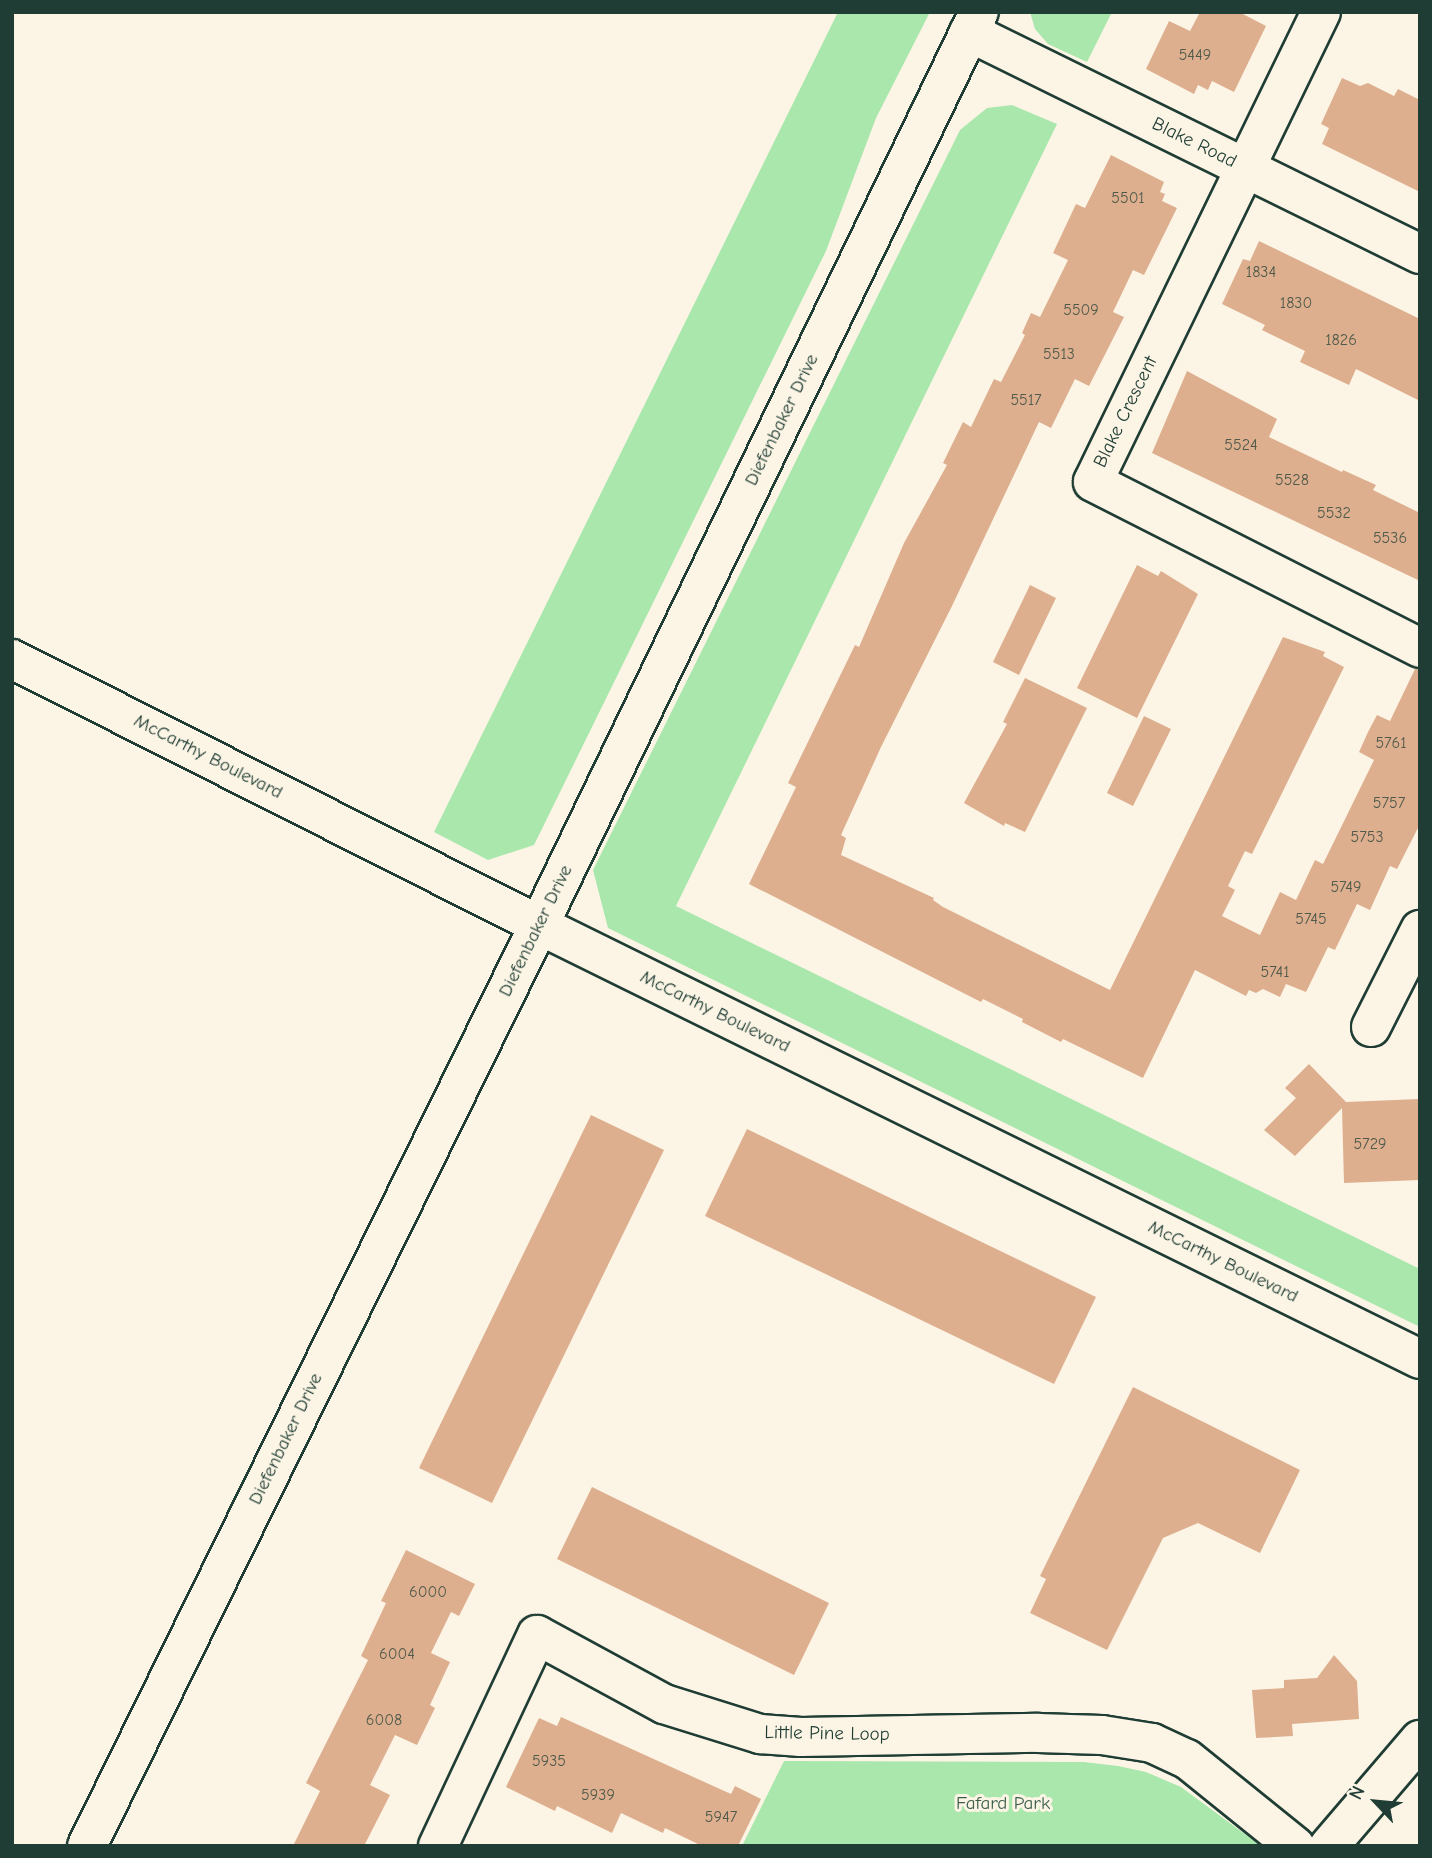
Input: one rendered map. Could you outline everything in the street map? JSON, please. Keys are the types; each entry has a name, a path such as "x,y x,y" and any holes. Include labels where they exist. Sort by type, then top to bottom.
{"street":[{"name":"Blake Crescent","path":"1321,12 1093,482 1420,649"},
{"name":"Blake Road","path":"974,22 1244,168 1420,254"},
{"name":"Diefenbaker Drive","path":"87,1846 539,925 974,22"},
{"name":"McCarthy Boulevard","path":"12,659 539,925 1420,1359"},
{"path":"1371,1027 1420,930"},
{"name":"Little Pine Loop","path":"438,1846 537,1636 664,1704 760,1734 801,1737 1038,1733 1102,1735 1152,1743 1187,1759 1295,1846"},
{"path":"1329,1846 1420,1740"}],"green space":[{"path":"838,12 930,12 876,118 826,251 534,845 488,860 434,832"},
{"path":"1030,12 1112,12 1087,62 1048,44 1035,29"},
{"path":"1012,105 1057,124 676,906 1420,1269 1420,1327 608,928 593,870 960,130 987,108"},
{"name":"Fafard Park","path":"784,1761 1084,1762 1118,1766 1146,1772 1181,1787 1261,1846 742,1846"}],"building":[{"path":"1200,12 1239,12 1266,26 1234,92 1212,81 1208,90 1198,85 1194,94 1146,69 1169,21 1190,31"},
{"path":"1342,78 1360,86 1368,83 1394,96 1398,89 1420,100 1420,192 1322,144 1329,128 1321,124"},
{"path":"1111,155 1164,182 1160,192 1165,194 1162,201 1177,208 1144,275 1133,270 1113,312 1124,317 1089,386 1075,379 1051,428 1039,422 952,606 881,747 841,835 846,838 841,855 934,898 933,900 943,907 1110,990 1283,637 1325,652 1323,656 1344,667 1252,854 1245,851 1228,886 1235,890 1222,916 1260,935 1280,892 1296,900 1315,860 1323,864 1374,760 1359,752 1368,732 1377,715 1390,721 1415,669 1420,670 1420,824 1397,869 1390,866 1370,910 1357,904 1335,950 1328,947 1306,992 1286,984 1280,997 1263,989 1256,993 1249,990 1246,996 1195,970 1143,1078 1063,1039 1061,1042 1022,1022 1023,1019 983,999 981,1002 749,884 796,787 788,783 855,645 859,647 904,543 947,465 943,463 963,422 971,427 994,379 1001,382 1025,335 1022,333 1031,313 1040,317 1068,260 1053,253 1076,204 1085,208"},
{"path":"1259,241 1420,319 1420,401 1356,369 1349,385 1300,362 1305,351 1262,330 1265,325 1222,304 1243,259 1250,261"},
{"path":"1187,371 1277,419 1269,437 1376,485 1373,490 1420,513 1420,581 1152,453"},
{"path":"1137,565 1158,576 1161,571 1198,594 1137,718 1077,688"},
{"path":"1030,585 1056,598 1019,675 993,662"},
{"path":"1025,678 1087,708 1025,832 1005,823 1004,826 964,803 1007,724 1003,722"},
{"path":"1144,716 1171,729 1133,806 1107,793"},
{"path":"1309,1064 1346,1102 1420,1099 1420,1180 1344,1183 1342,1108 1295,1156 1264,1130 1296,1098 1285,1088"},
{"path":"591,1115 664,1150 492,1503 419,1468"},
{"path":"747,1129 1096,1297 1054,1384 705,1216"},
{"path":"1133,1387 1300,1470 1260,1553 1198,1523 1163,1538 1107,1650 1030,1613 1046,1579 1040,1576"},
{"path":"592,1487 829,1603 794,1675 557,1559"},
{"path":"406,1550 475,1584 459,1616 451,1612 431,1653 450,1662 430,1705 435,1708 417,1745 395,1735 370,1785 390,1795 364,1846 293,1846 320,1791 306,1783 368,1660 361,1656 386,1603 381,1601"},
{"path":"1334,1655 1357,1681 1359,1719 1292,1724 1293,1736 1256,1738 1252,1690 1284,1688 1284,1680 1317,1678"},
{"path":"561,1717 731,1794 735,1786 761,1799 738,1846 702,1846 665,1828 663,1833 621,1813 612,1833 557,1806 555,1811 506,1787 539,1718 557,1726"}]}
